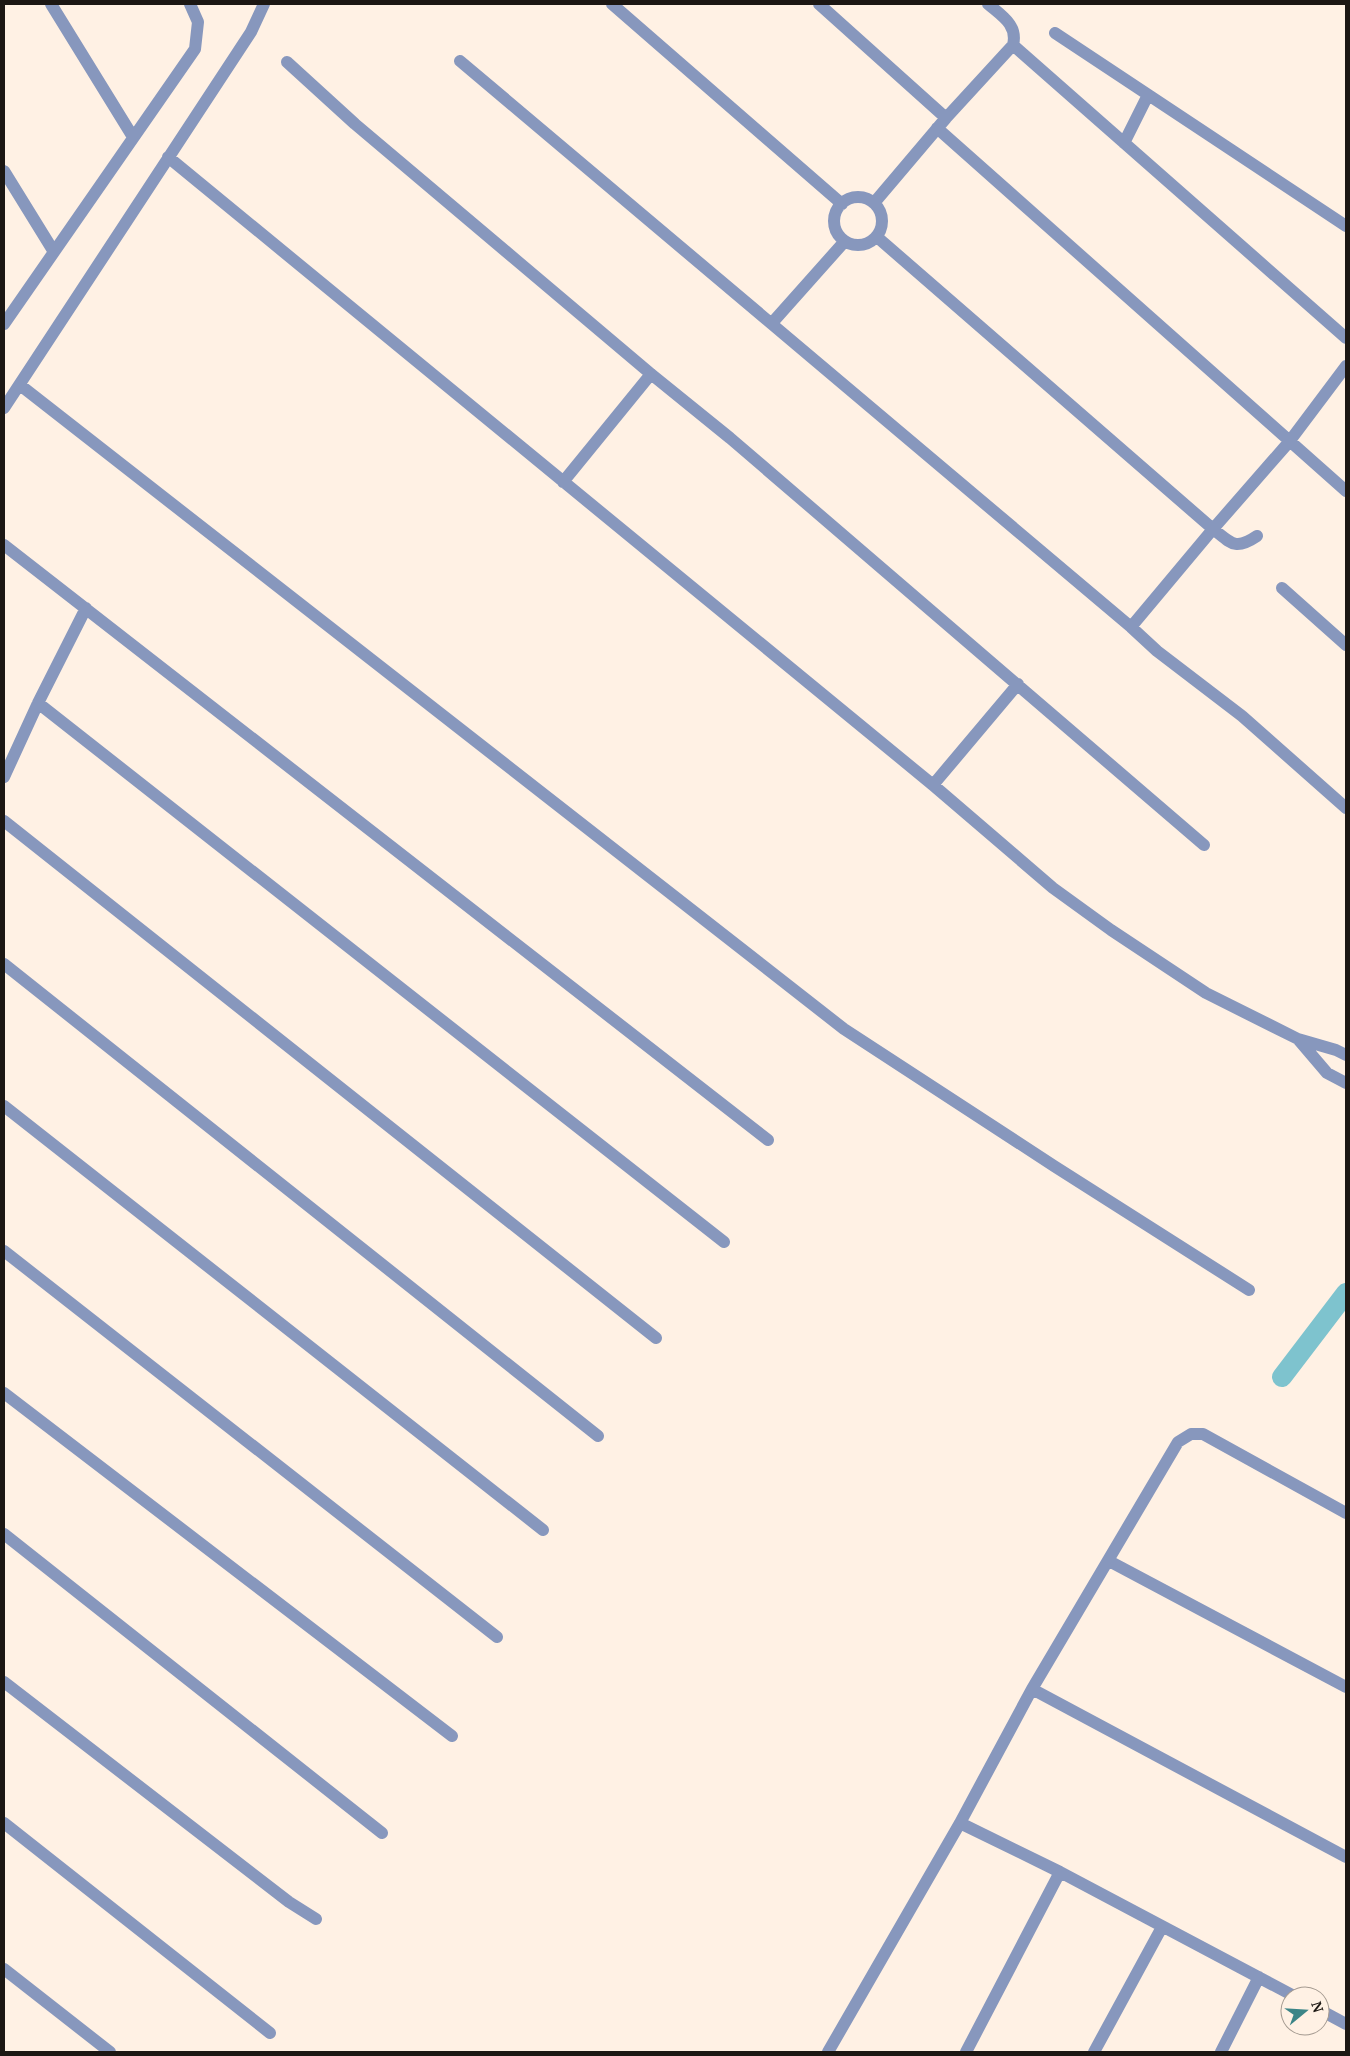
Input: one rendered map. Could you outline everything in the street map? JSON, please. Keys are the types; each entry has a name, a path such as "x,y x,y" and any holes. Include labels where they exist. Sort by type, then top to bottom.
{"street":[{"path":"51,4 133,137"},
{"path":"4,324 195,50 198,22 190,4"},
{"path":"4,408 251,32 264,4"},
{"path":"612,4 842,204"},
{"path":"818,4 946,118"},
{"path":"874,203 937,128 1012,45 1015,33 1011,24 988,4"},
{"path":"1056,33 1346,226"},
{"path":"1012,45 1346,338"},
{"path":"460,60 1157,651 1242,716 1346,808"},
{"path":"287,62 355,124 651,374 730,438 1204,845"},
{"path":"1124,143 1148,95"},
{"path":"937,128 1346,491"},
{"path":"168,157 933,785 1053,888 1110,930 1206,993 1298,1039 1341,1052"},
{"path":"4,171 54,252"},
{"path":"857,197 866,198 874,203 882,219 877,237 862,245 853,245 845,241 838,234 834,224 836,213 842,204 849,199 857,197"},
{"path":"877,237 1231,543 1239,546 1257,536"},
{"path":"772,323 845,241"},
{"path":"1131,627 1212,528 1289,442 1346,366"},
{"path":"563,482 651,374"},
{"path":"20,385 844,1029 1249,1290"},
{"path":"4,545 768,1140"},
{"path":"1282,588 1346,644"},
{"path":"4,777 38,703 86,608"},
{"path":"933,785 1018,684"},
{"path":"38,703 724,1242"},
{"path":"4,821 656,1338"},
{"path":"4,964 598,1436"},
{"path":"1298,1039 1327,1073 1346,1083"},
{"path":"4,1106 544,1530"},
{"path":"4,1250 497,1637"},
{"path":"4,1393 452,1736"},
{"path":"828,2052 960,1823 1032,1689 1178,1442 1191,1434 1202,1434 1346,1512"},
{"path":"4,1534 382,1833"},
{"path":"1109,1561 1346,1687"},
{"path":"4,1682 282,1896 316,1920"},
{"path":"1032,1689 1346,1858"},
{"path":"4,1823 270,2033"},
{"path":"960,1823 1060,1872 1162,1928 1280,1988"},
{"path":"966,2052 1060,1872"},
{"path":"1094,2052 1162,1928"},
{"path":"4,1969 110,2052"},
{"path":"1221,2052 1259,1977"},
{"path":"1330,2015 1346,2024"}],"waterway":[{"path":"1282,1377 1346,1293"}]}
